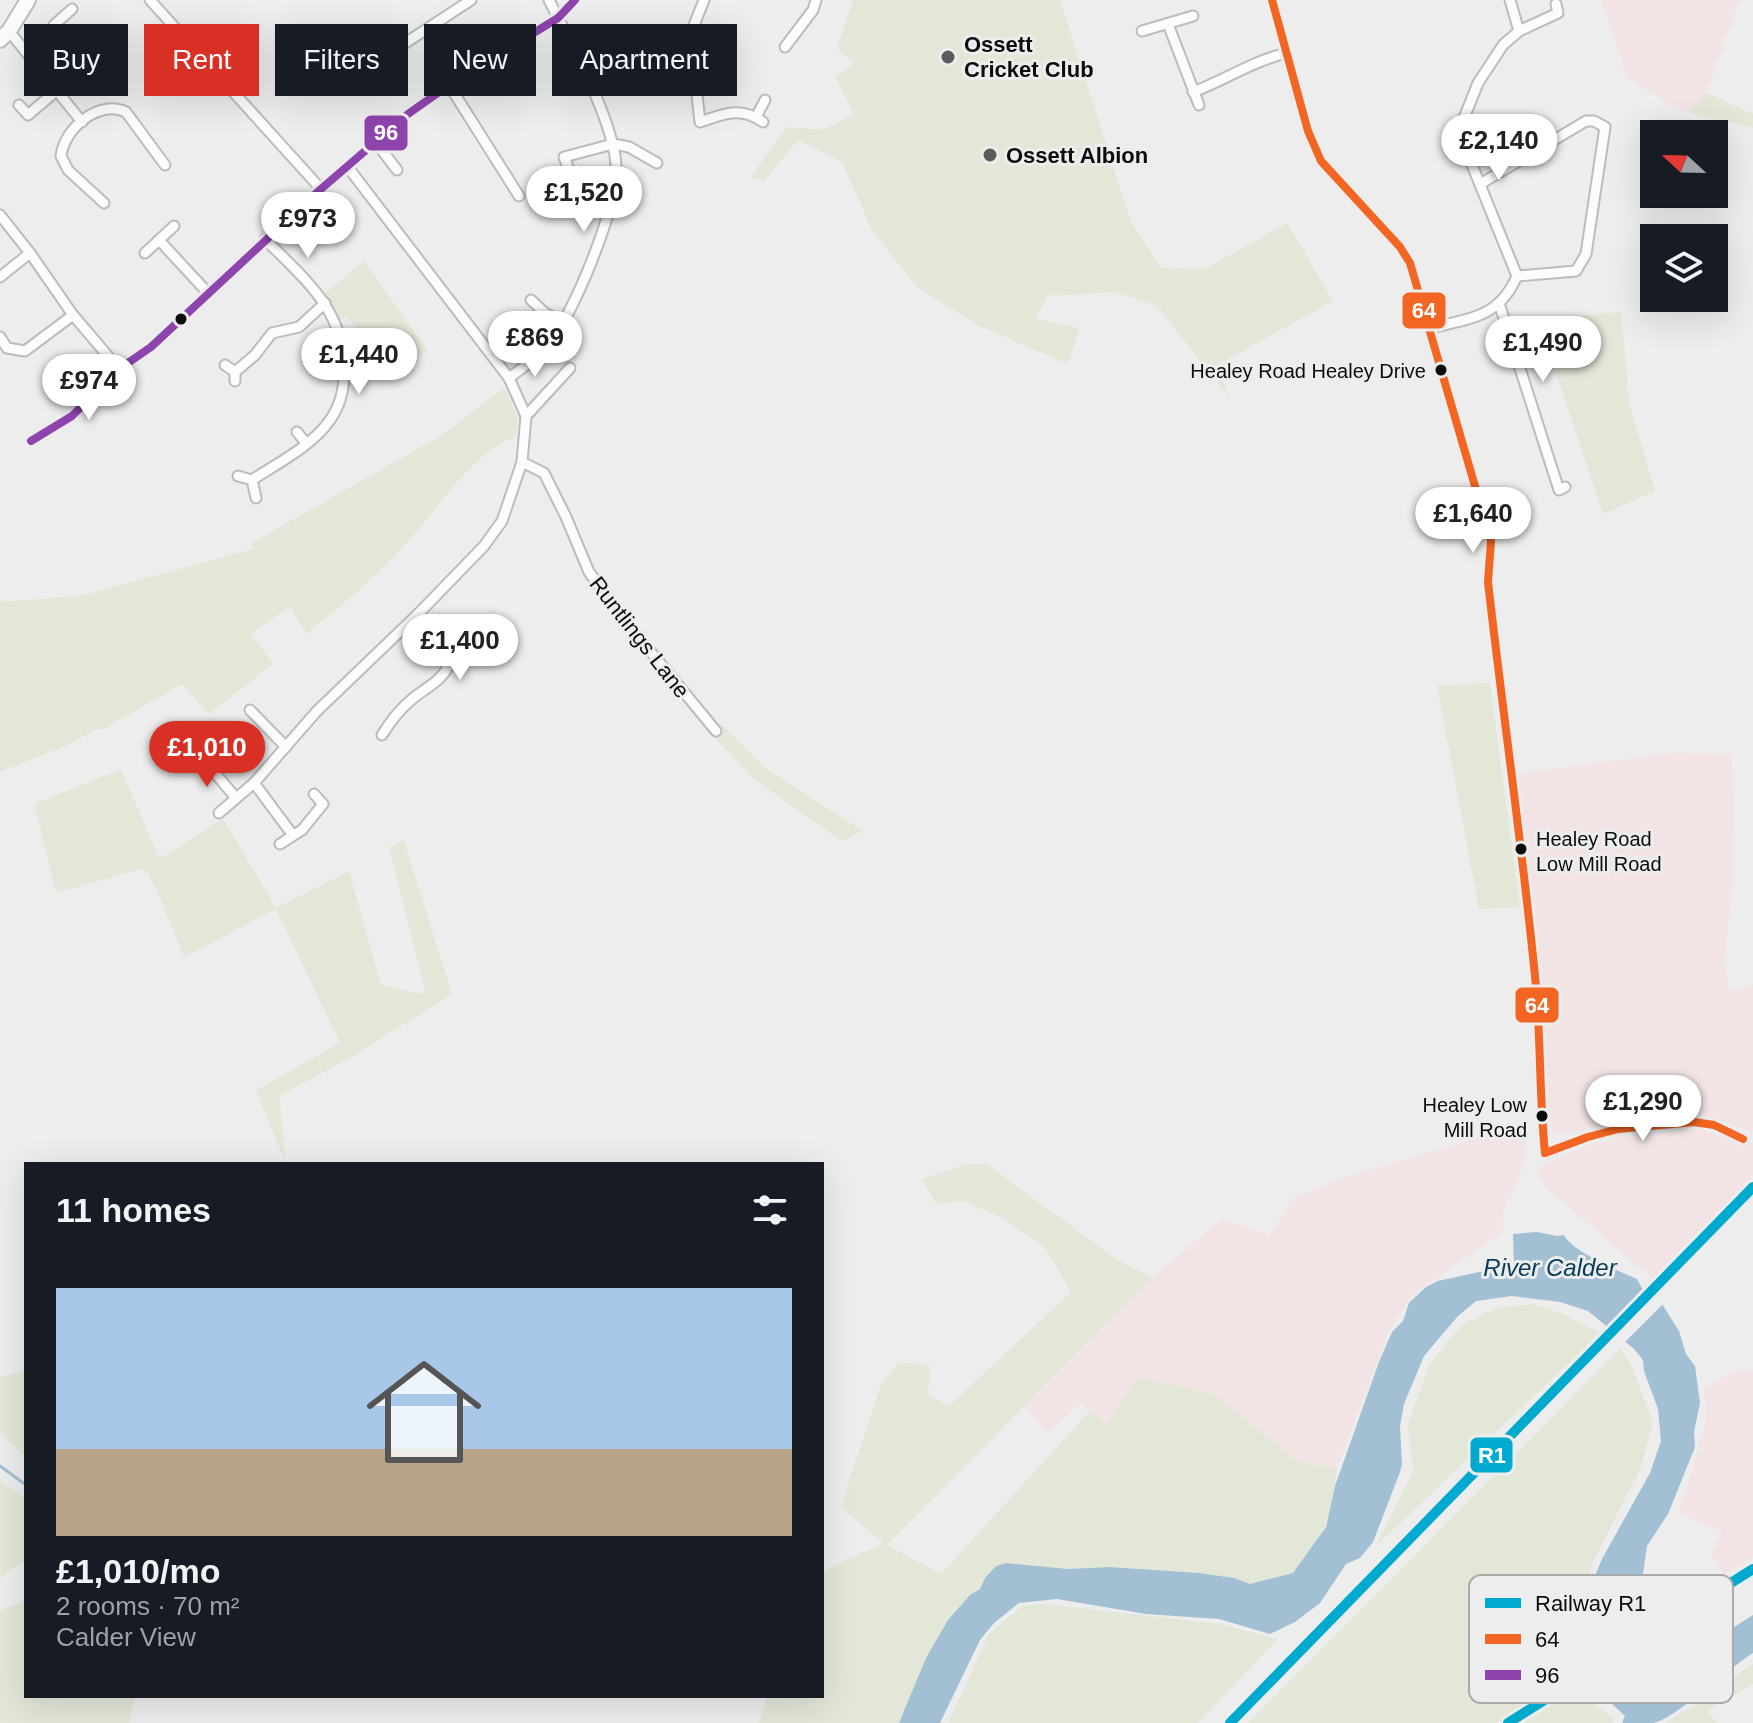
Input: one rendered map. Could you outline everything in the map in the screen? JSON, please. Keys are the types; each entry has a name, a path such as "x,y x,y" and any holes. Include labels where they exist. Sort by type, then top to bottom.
{"street":[{"path":"24,55 4,36 28,0"},
{"path":"150,0 321,189"},
{"path":"408,41 471,0"},
{"path":"509,378 548,345 562,323 591,262 609,210 616,176 613,144 589,82 549,0"},
{"path":"536,32 558,18 575,0"},
{"path":"704,0 685,48 696,86 700,122 733,111 759,119 765,100"},
{"path":"785,47 792,29 813,10 816,0"},
{"path":"1272,0 1308,131 1321,161 1400,247 1410,263 1491,541 1488,582 1535,978 1545,1153 1618,1129 1694,1122 1714,1125 1743,1139"},
{"path":"1510,0 1519,31"},
{"path":"1517,276 1482,183 1466,150 1464,118 1490,63 1519,31 1558,13 1556,4"},
{"path":"55,24 72,9"},
{"path":"1142,31 1193,16"},
{"path":"1168,24 1199,105"},
{"path":"1193,92 1217,83 1244,66 1286,53"},
{"path":"19,105 28,115 50,96"},
{"path":"60,96 82,122"},
{"path":"31,441 72,416 119,369 151,347 207,292 375,141 434,96"},
{"path":"456,96 519,196"},
{"path":"104,203 91,199 61,156 66,139 82,122 100,111 119,109 126,112 157,144 165,165"},
{"path":"1482,183 1586,121 1594,121 1605,127 1586,254 1581,266 1576,271 1517,276"},
{"path":"375,141 397,170"},
{"path":"582,202 564,157 613,144 629,147 657,163"},
{"path":"219,813 254,783 317,711 484,546 502,521 522,462 526,416 509,378 347,166"},
{"path":"0,215 73,315 119,369"},
{"path":"145,253 174,226"},
{"path":"238,476 252,480 306,443 330,421 343,390 345,358 337,322 325,303 265,239"},
{"path":"159,240 207,292"},
{"path":"0,277 30,253"},
{"path":"1431,328 1489,313 1517,276"},
{"path":"531,300 562,323"},
{"path":"225,365 235,376 272,333 299,327 325,303"},
{"path":"1499,303 1559,490 1565,487"},
{"path":"0,337 7,348 25,351 73,315"},
{"path":"526,416 570,368"},
{"path":"297,432 306,443"},
{"name":"Runtlings Lane","path":"522,462 544,473 554,489 589,572 607,599 716,731"},
{"path":"252,480 256,498"},
{"path":"382,735 394,716 410,700 436,684 449,665 441,640 418,614"},
{"path":"250,710 286,747"},
{"path":"204,760 236,798"},
{"path":"254,783 292,834"},
{"path":"314,794 323,804"},
{"path":"280,844 302,830 323,804 335,802"}],"shaded area":[{"path":"853,0 1060,0 1131,222 1161,268 1204,269 1287,223 1333,301 1216,366 1231,400 1157,306 1114,292 1047,296 1036,319 1079,328 1068,364 977,325 917,287 872,230 842,162 798,140 764,181 751,177 786,127 823,130 854,114 835,76 855,64 837,48"},
{"path":"1602,0 1739,0 1707,93 1687,112 1671,106 1626,77"},
{"path":"1707,93 1753,114 1753,128 1728,120 1687,112"},
{"path":"364,261 427,350 396,373 346,316 337,322 321,297"},
{"path":"1621,312 1629,403 1655,491 1603,514 1538,320"},
{"path":"504,387 518,418 516,436 484,455 471,467 387,564 306,634 290,606 251,634 273,664 209,714 182,684 104,729 96,729 68,745 0,772 0,602 80,596 253,549 250,544 444,434"},
{"path":"1490,683 1520,907 1479,909 1437,686"},
{"path":"723,725 765,768 863,831 841,841 754,779 712,735"},
{"path":"1674,753 1731,754 1734,804 1732,890 1724,963 1729,989 1741,989 1753,984 1753,1132 1725,1122 1697,1117 1697,1084 1634,1077 1627,1116 1589,1129 1557,1135 1547,1126 1537,995 1512,774"},
{"path":"121,769 159,859 223,819 276,908 349,871 381,985 426,995 389,847 404,841 452,994 348,1059 279,1096 285,1162 256,1090 340,1043 276,909 184,957 156,888 144,868 56,893 34,804"},
{"path":"1526,1124 1525,1157 1517,1186 1503,1212 1503,1232 1411,1296 1387,1335 1337,1468 1296,1461 1214,1394 1139,1378 1106,1425 1081,1403 1048,1433 1023,1405 1152,1277 1222,1219 1270,1235 1292,1199 1342,1178"},
{"path":"1690,1126 1711,1127 1734,1141 1741,1136 1753,1142 1753,1175 1652,1278 1545,1187 1537,1168 1592,1143"},
{"path":"967,1164 987,1164 1117,1260 1152,1277 887,1545 941,1574 1090,1411 1106,1425 1138,1378 1214,1394 1296,1461 1337,1468 1330,1511 1312,1550 1293,1573 1250,1584 1234,1578 1199,1573 1109,1567 1068,1569 1006,1563 996,1566 980,1589 970,1595 948,1620 899,1723 759,1723 766,1698 824,1698 824,1571 883,1543 841,1507 880,1387 897,1364 930,1366 930,1383 926,1394 949,1406 1071,1292 1046,1249 1003,1218 963,1201 936,1204 922,1179"},
{"path":"1533,1304 1566,1315 1600,1333 1375,1547 1413,1471 1408,1424 1429,1365 1462,1325 1496,1308"},
{"path":"1621,1348 1633,1369 1653,1423 1641,1467 1588,1575 1469,1575 1469,1703 1528,1703 1496,1723 1248,1723"},
{"path":"1738,1369 1753,1371 1753,1557 1724,1575 1711,1554 1722,1532 1679,1513 1707,1419 1704,1389"},
{"path":"24,1370 24,1455 0,1433 0,1378"},
{"path":"0,1480 24,1498 24,1560 0,1578"},
{"path":"24,1601 24,1698 135,1698 129,1723 0,1723 0,1611"},
{"path":"1044,1604 1220,1624 1278,1639 1198,1723 948,1723 989,1634 1022,1606"},
{"path":"1753,1664 1753,1684 1733,1696 1733,1678"},
{"path":"1555,1703 1592,1703 1615,1719 1611,1723 1523,1723"},
{"path":"1699,1703 1721,1703 1706,1712 1718,1723 1665,1723"}],"water":[{"name":"River Calder","path":"1537,1232 1564,1235 1585,1254 1637,1279 1644,1292 1662,1304 1695,1366 1700,1403 1694,1432 1695,1447 1668,1514 1647,1546 1643,1575 1595,1575 1650,1473 1661,1441 1658,1409 1643,1360 1588,1311 1560,1302 1512,1296 1476,1301 1458,1316 1424,1356 1404,1404 1400,1426 1400,1472 1373,1542 1360,1558 1346,1564 1320,1603 1295,1622 1270,1634 1219,1619 1146,1614 1057,1599 1019,1603 994,1623 980,1640 940,1723 899,1723 926,1658 948,1620 970,1595 980,1589 996,1566 1006,1563 1068,1569 1109,1567 1199,1573 1234,1578 1250,1584 1293,1573 1326,1527 1335,1486 1379,1362 1392,1332 1403,1321 1409,1303 1426,1287 1438,1281 1479,1272 1514,1270 1513,1234"},
{"name":"River Calder","path":"1753,1615 1753,1653 1733,1668 1733,1628"},
{"name":"River Calder","path":"1611,1703 1687,1703 1653,1723 1622,1723 1625,1716"}],"pier":[{"path":"1646,1288 1665,1302 1623,1344 1604,1331"}],"waterway":[{"path":"0,1466 24,1484"}],"rail line":[{"name":"R1","path":"1230,1723 1753,1187"},
{"name":"R1","path":"1733,1582 1753,1569"},
{"name":"R1","path":"1508,1723 1540,1703"}],"transit line":[{"name":"96","path":"31,441 72,416 119,369 151,347 321,189 408,114 558,18 575,0"},
{"name":"64","path":"1272,0 1308,131 1321,161 1400,247 1410,263 1491,541 1488,582 1535,976 1545,1153 1618,1129 1694,1122 1714,1125 1743,1139"}],"place":[{"name":"Ossett Cricket Club","path":"948,57"},
{"name":"Ossett Albion","path":"990,155"},
{"name":"Healey Road Healey Drive","path":"1441,370"},
{"name":"Healey Road Low Mill Road","path":"1521,849"},
{"name":"Healey Low Mill Road","path":"1542,1116"}]}
